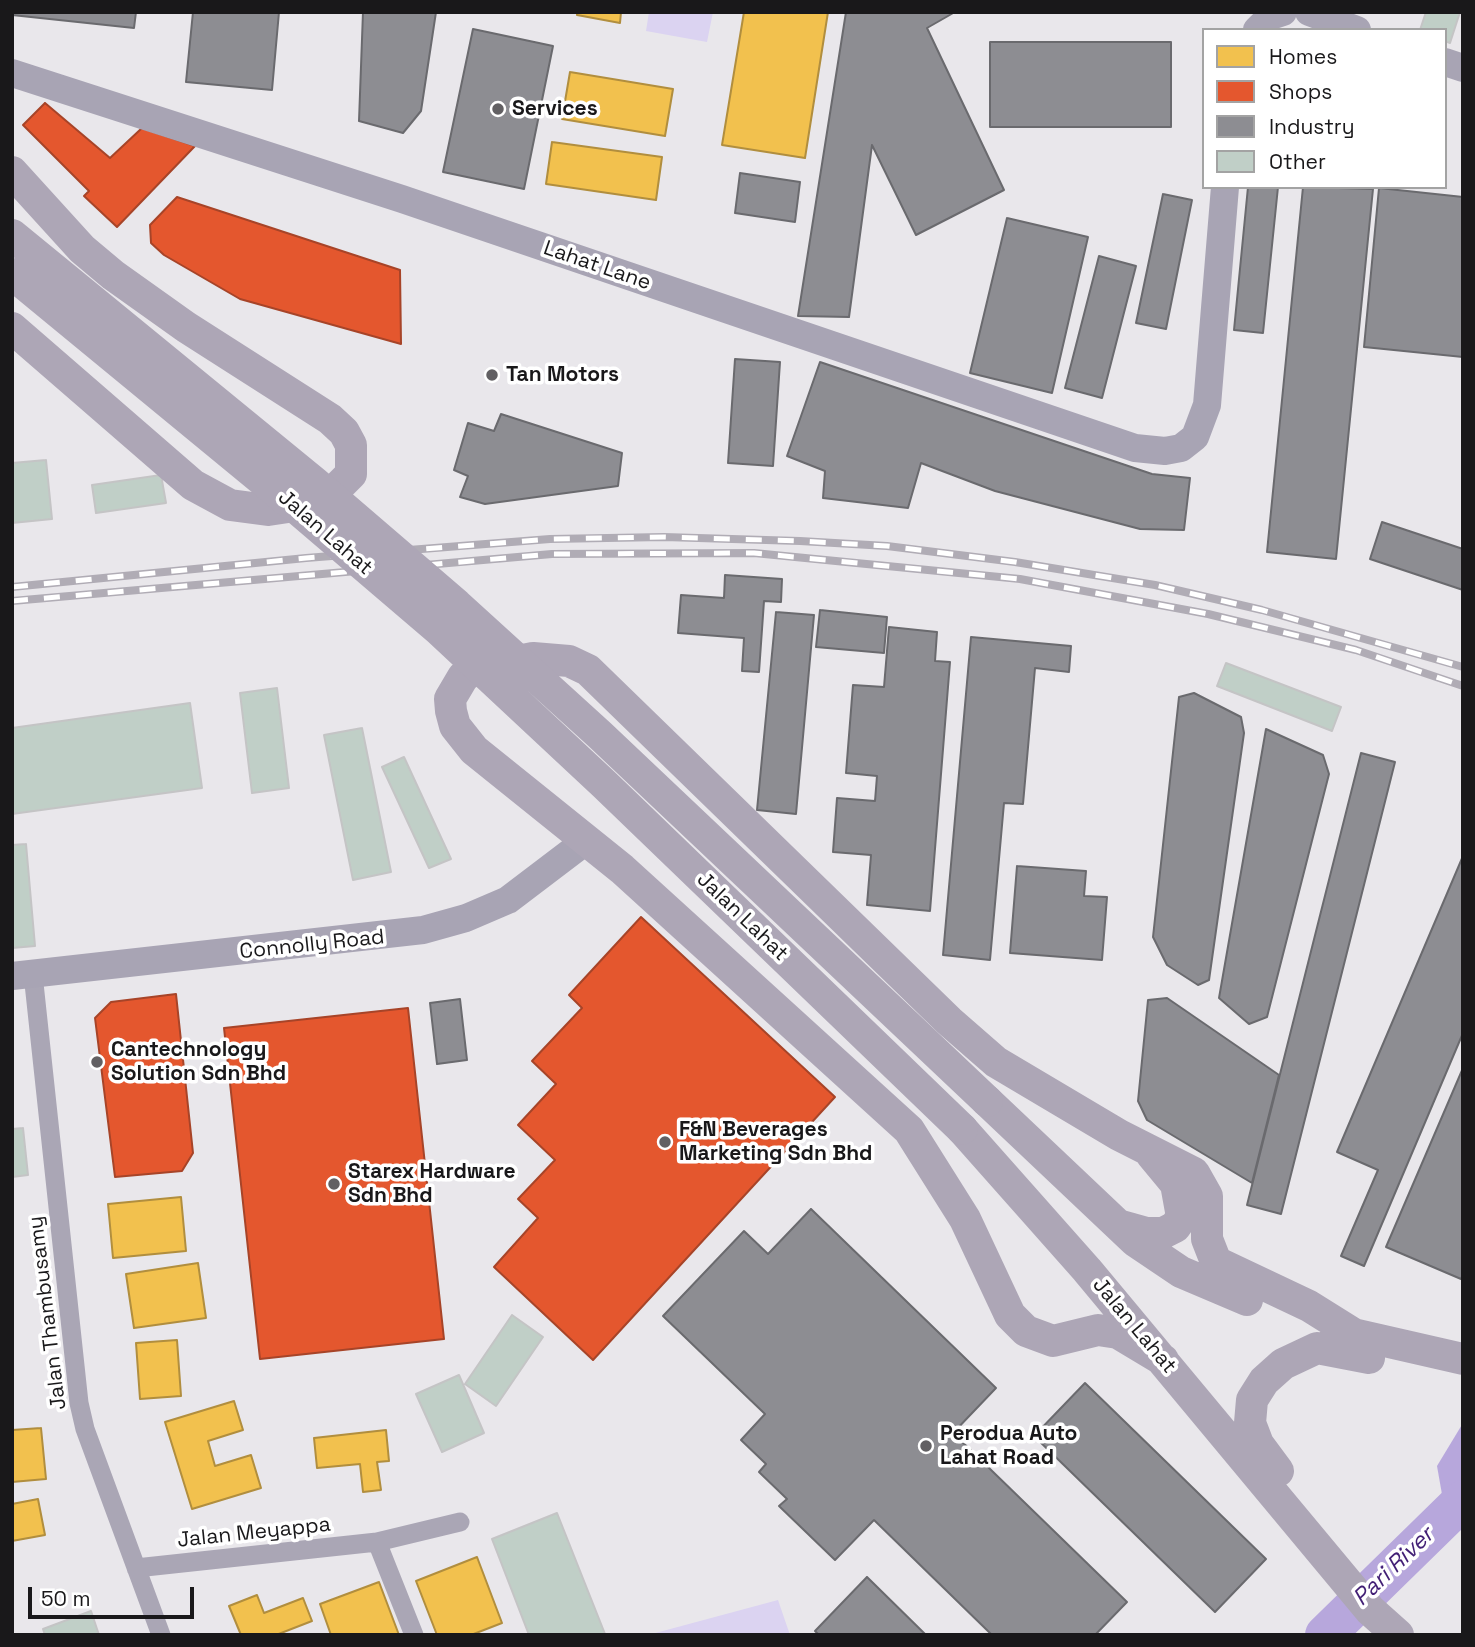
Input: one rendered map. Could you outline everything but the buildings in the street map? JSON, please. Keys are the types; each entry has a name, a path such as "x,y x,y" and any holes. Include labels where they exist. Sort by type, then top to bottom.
{"main road":[{"path":"12,172 82,248 113,275 186,327 330,419 344,432 351,445 351,474 333,492 288,508 268,510 230,505 193,485 12,328"},
{"name":"Jalan Lahat","path":"12,235 315,483 457,605 610,744 1116,1224 1181,1272 1275,1312 1357,1336 1463,1361"},
{"name":"Jalan Lahat","path":"12,274 295,507 438,629 614,794 962,1129 1087,1270 1398,1634"},
{"path":"1163,1360 1130,1338 1107,1329 1053,1341 1026,1331 1010,1315 965,1219 909,1130 741,975 587,840 462,738 455,726 450,699 463,677 472,670 533,658 556,658 588,670 949,1021 996,1062 1052,1097 1194,1173 1201,1181 1207,1196 1207,1239 1216,1262 1309,1306 1357,1336"},
{"path":"1116,1224 1146,1233 1163,1233 1175,1227 1182,1217 1176,1184 1142,1146"},
{"path":"1026,1331 1059,1327 1080,1316 1089,1302 1087,1270"},
{"path":"1364,1594 1258,1444 1250,1423 1252,1400 1264,1381 1283,1363 1317,1348 1385,1361 1463,1361"}],"street":[{"path":"1309,12 1352,28"},
{"name":"Lahat Lane","path":"12,73 380,191 1135,448 1165,451 1181,448 1195,437 1207,405 1224,189"},
{"name":"Connolly Road","path":"23,975 384,937 424,930 466,919 508,900 587,840"},
{"name":"Jalan Thambusamy","path":"23,975 79,1403 85,1429 161,1635"},
{"name":"Jalan Meyappa","path":"136,1568 377,1542 460,1522"},
{"path":"377,1542 414,1635"}],"shaded area":[{"path":"649,12 713,12 707,42 646,31"},
{"path":"1463,1423 1463,1517 1446,1517 1437,1466"},
{"path":"778,1600 790,1635 648,1635"}],"waterway":[{"name":"Pari River","path":"1325,1635 1463,1500"}],"railway":[{"path":"12,587 306,558 550,539 664,537 800,541 887,546 1015,562 1155,585 1262,610 1463,667"},
{"path":"12,601 552,554 754,553 1020,579 1208,614 1356,650 1463,686"}],"place":[{"name":"Services","path":"498,109"},
{"name":"Tan Motors","path":"492,375"},
{"name":"Cantechnology Solution Sdn Bhd","path":"97,1062"},
{"name":"F&N Beverages Marketing Sdn Bhd","path":"665,1142"},
{"name":"Starex Hardware Sdn Bhd","path":"334,1184"},
{"name":"Perodua Auto Lahat Road","path":"926,1446"}]}
